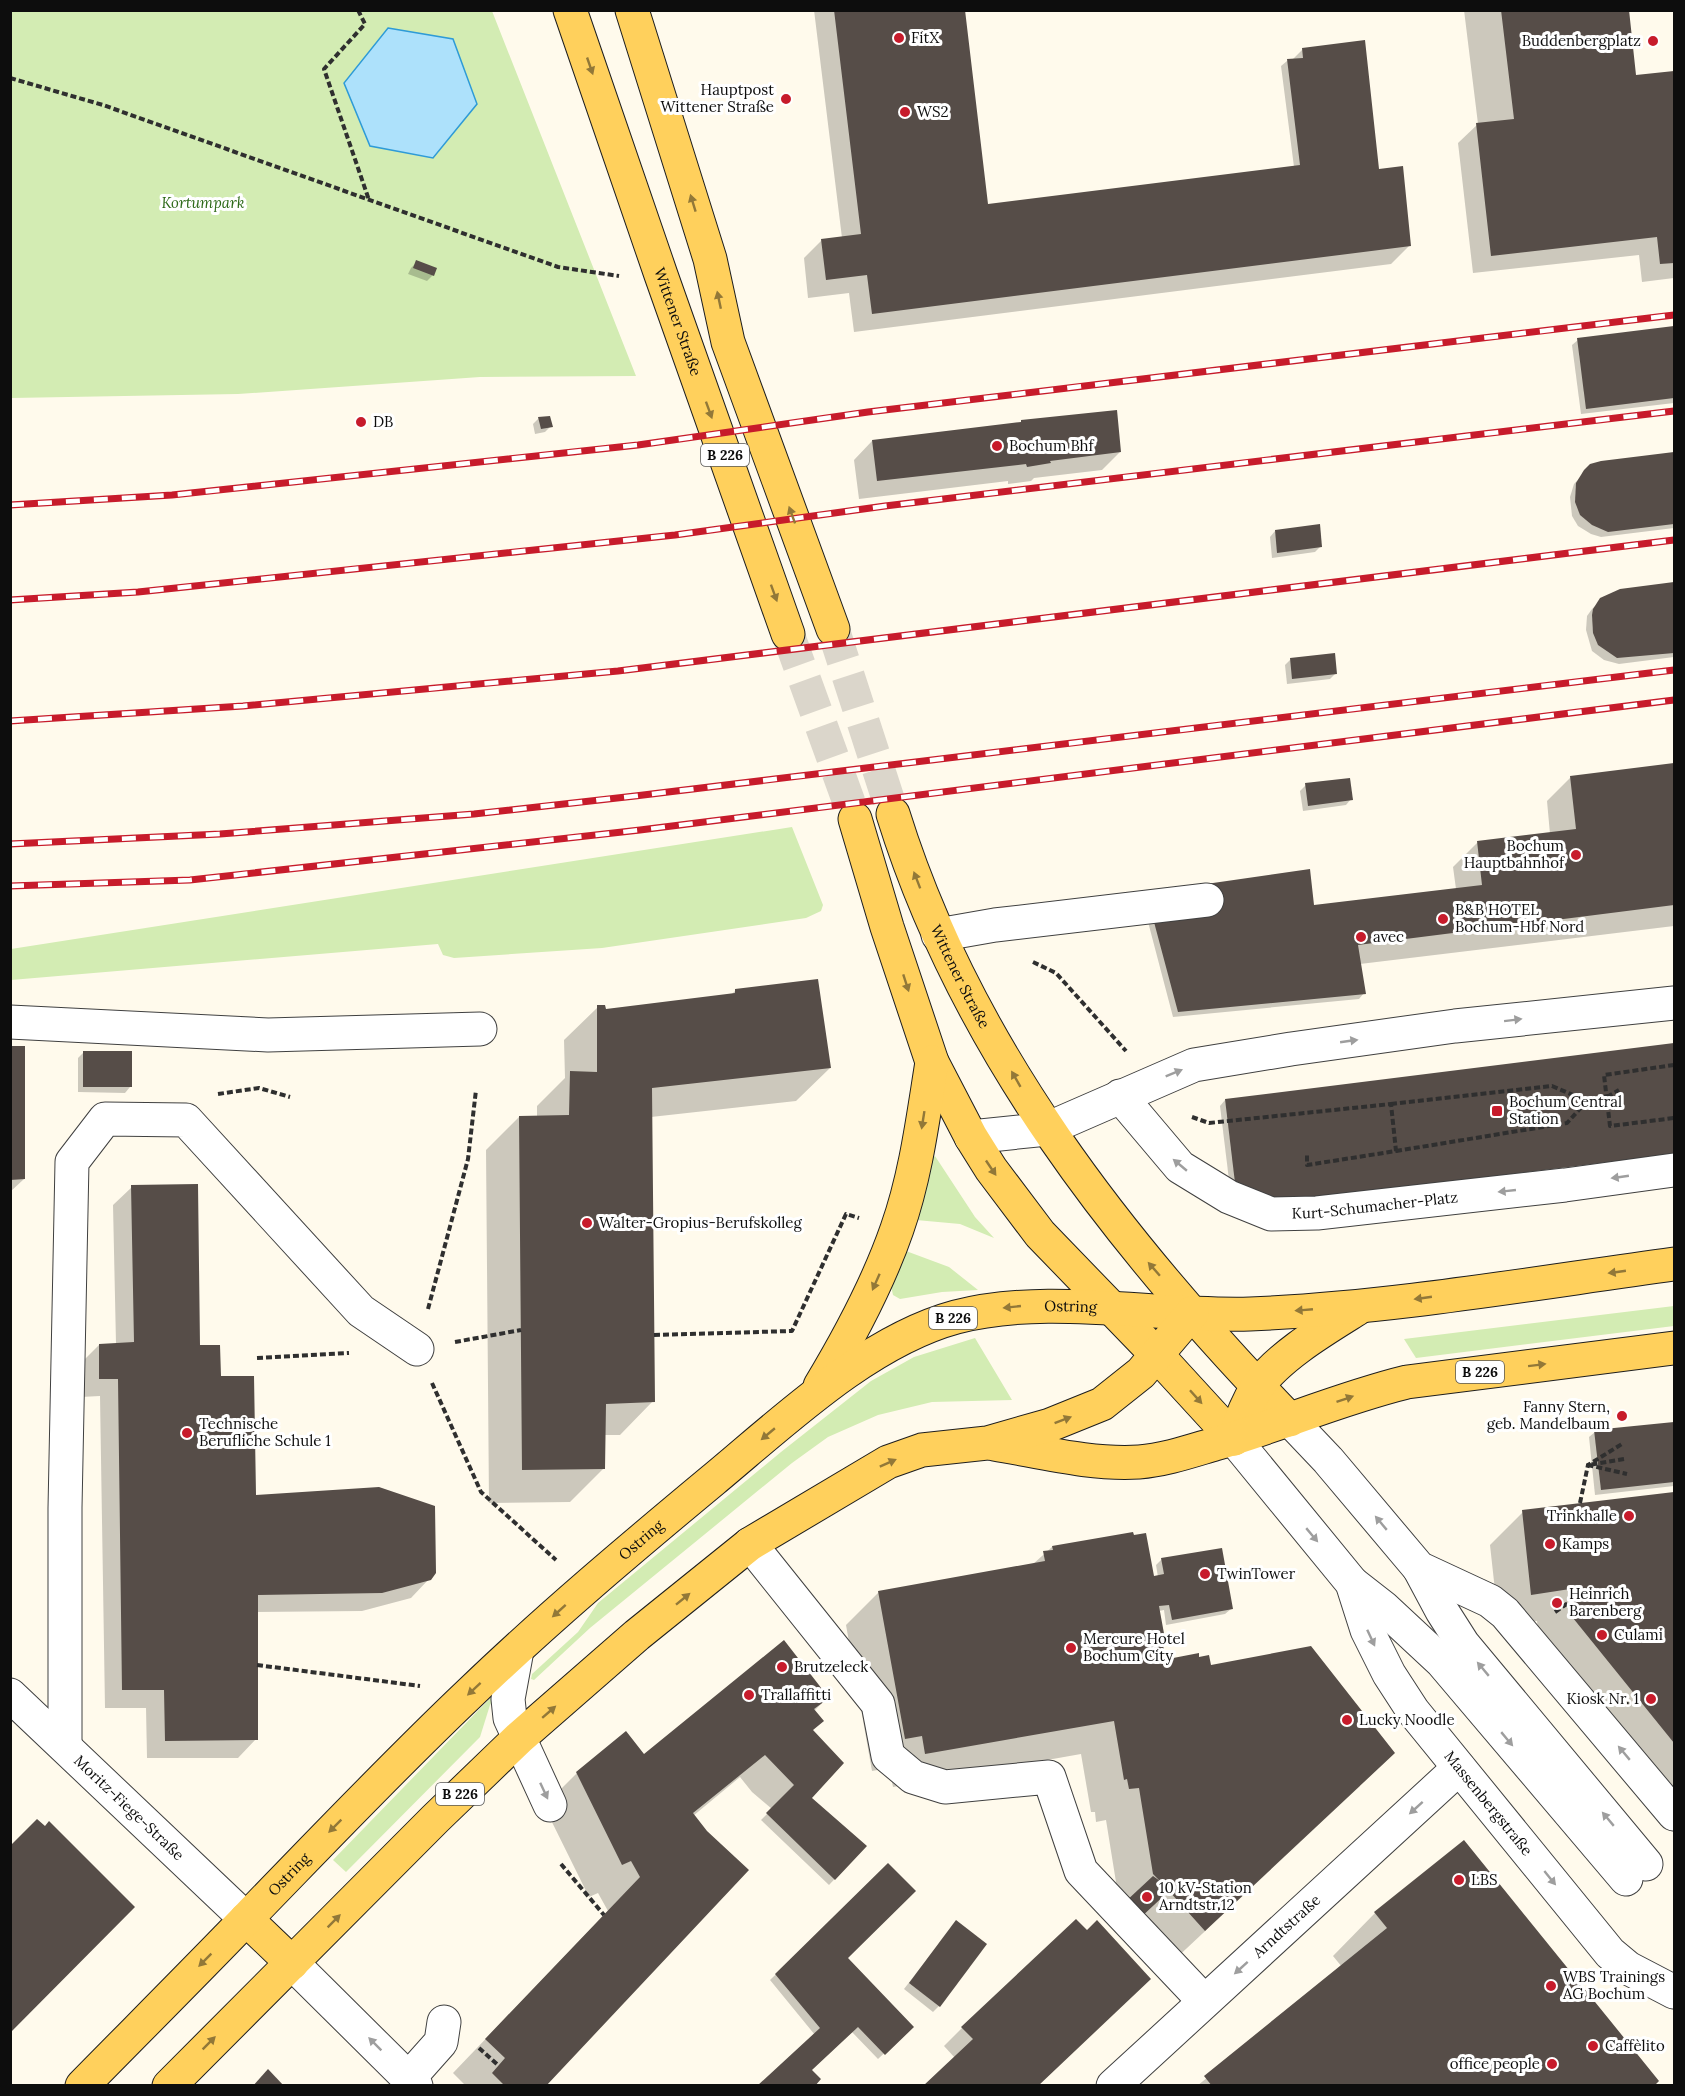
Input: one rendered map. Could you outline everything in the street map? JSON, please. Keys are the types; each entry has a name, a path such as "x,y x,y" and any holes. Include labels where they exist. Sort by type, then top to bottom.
{"main road":[{"name":"Wittener Straße","path":"570,10 788,634"},
{"name":"B 226","path":"632,10 710,259 728,342 832,629"},
{"name":"Wittener Straße","path":"893,814 938,935 975,1008 1019,1086 1047,1129 1146,1260 1192,1313"},
{"name":"B 226","path":"855,819 887,927 932,1062 971,1137 1040,1234 1157,1355 1234,1439"},
{"name":"B 226","path":"813,1397 855,1325 878,1279 898,1227 915,1160 932,1062"},
{"name":"B 226","path":"1112,1309 1226,1314 1280,1312 1362,1305 1674,1264"},
{"path":"1234,1439 1244,1412 1258,1386 1285,1359 1309,1340 1362,1305"},
{"name":"Ostring","path":"82,2085 470,1692 585,1587 813,1397 899,1341 925,1328 951,1319 986,1310 1022,1306 1112,1309"},
{"name":"B 226","path":"169,2085 519,1738 637,1635 750,1544 888,1462 922,1450 987,1443 1050,1425 1102,1404 1125,1388 1157,1355 1192,1313"},
{"path":"1192,1313 1290,1420"},
{"name":"B 226","path":"987,1443 1085,1460 1142,1462 1234,1439 1367,1391 1407,1382 1674,1348"},
{"path":"246,1919 292,1963"}],"street":[{"path":"938,935 995,925 1208,900"},
{"path":"971,1137 1047,1129 1194,1065 1455,1026 1674,1003"},
{"path":"10,1022 268,1035 480,1029"},
{"name":"Kurt-Schumacher-Platz","path":"1120,1096 1180,1167 1229,1197 1271,1214 1317,1213 1565,1185 1674,1170"},
{"path":"65,1746 65,1508 72,1162 105,1119 186,1120 361,1311 417,1349"},
{"path":"1290,1420 1328,1460 1419,1568 1462,1644 1636,1872 1442,1662 1352,1583"},
{"name":"Massenbergstraße","path":"1234,1439 1352,1583 1367,1630 1389,1674 1413,1711 1610,1953 1628,1968 1674,1992"},
{"path":"750,1544 878,1704 888,1756 913,1777 945,1787 1048,1777 1081,1871 1204,2001"},
{"path":"1419,1568 1490,1601 1505,1613 1674,1814"},
{"path":"1413,1635 1442,1611"},
{"path":"517,1650 507,1707 550,1805"},
{"name":"Moritz-Fiege-Straße","path":"10,1695 246,1919"},
{"name":"Arndtstraße","path":"1113,2085 1459,1768"},
{"path":"292,1963 412,2082 441,2042 444,2022"}],"path":[{"path":"358,10 365,24 324,69 369,200"},
{"path":"10,78 103,105 558,267 612,276 661,275"},
{"path":"1024,957 1056,974 1098,1019"},
{"path":"1674,1065 1604,1075 1610,1126 1674,1118"},
{"path":"1209,1123 1552,1086 1587,1101 1607,1097 1619,1090"},
{"path":"209,1095 259,1088 290,1097"},
{"path":"468,1160 476,1090"},
{"path":"1607,1097 1621,1107"},
{"path":"1307,1154 1306,1165 1567,1123 1587,1101"},
{"path":"1391,1104 1396,1151"},
{"path":"654,1335 792,1330 846,1214 898,1227"},
{"path":"1580,1503 1588,1465 1622,1444"},
{"path":"1588,1465 1624,1459"},
{"path":"1588,1465 1627,1474"},
{"path":"481,1492 585,1587"},
{"path":"257,1665 427,1687"},
{"path":"561,1864 604,1915"},
{"path":"472,2041 498,2066"}],"green space":[{"name":"Kortumpark","path":"10,11 492,11 636,376 480,377 238,394 11,398"},
{"path":"792,827 823,905 821,911 806,918 602,948 454,958 443,955 438,944 11,980 11,949"},
{"path":"935,1156 975,1217 994,1238 960,1224 916,1220 930,1160"},
{"path":"906,1251 949,1267 978,1290 942,1292 900,1299 893,1295 891,1286"},
{"path":"1674,1306 1674,1326 1416,1358 1404,1339"},
{"path":"975,1338 1012,1400 932,1402 878,1415 828,1437 792,1463 590,1628 534,1680 531,1679 532,1674 578,1632 598,1603 871,1381 914,1357"},
{"path":"503,1685 490,1705 480,1737 346,1872 333,1860"}],"water":[{"path":"388,28 453,39 477,104 433,158 370,146 344,83"}],"building":[{"name":"WS2","path":"834,10 965,10 988,204 1300,165 1287,59 1303,58 1302,48 1365,40 1379,169 1403,166 1411,246 872,314 867,275 826,280 821,239 861,234"},
{"path":"1501,10 1629,10 1636,75 1674,71 1674,263 1660,264 1657,237 1491,256 1476,123 1514,119"},
{"path":"416,260 437,268 434,276 413,268"},
{"path":"1674,326 1674,398 1586,409 1577,338"},
{"name":"Bochum Bhf","path":"1117,410 1121,452 1050,461 1051,463 1027,467 1026,464 877,481 872,440"},
{"path":"550,416 553,427 541,429 538,417"},
{"path":"1674,452 1674,524 1608,532 1592,525 1580,515 1575,502 1576,483 1590,464"},
{"path":"1320,524 1322,547 1277,553 1275,530"},
{"path":"1674,582 1674,653 1617,658 1598,645 1593,633 1592,615 1600,598 1620,589"},
{"path":"1335,653 1337,674 1292,679 1290,658"},
{"name":"Bochum Hauptbahnhof","path":"1674,763 1674,905 1358,945 1366,994 1178,1012 1150,907 1206,884 1310,869 1314,905 1482,885 1477,841 1576,829 1570,776"},
{"path":"1350,778 1353,800 1308,806 1305,783"},
{"name":"Walter-Gropius-Berufskolleg","path":"818,979 831,1068 652,1088 655,1402 606,1404 605,1469 522,1470 519,1116 569,1115 570,1071 597,1072 597,1005 605,1005 606,1009 735,993 735,989"},
{"path":"1674,1043 1674,1154 1238,1208 1225,1099"},
{"path":"10,1046 25,1046 25,1179 10,1180"},
{"path":"83,1051 132,1051 132,1087 83,1087"},
{"name":"Technische Berufliche Schule 1","path":"198,1184 200,1345 220,1345 221,1376 254,1376 256,1495 379,1487 435,1506 436,1573 431,1580 382,1593 258,1595 258,1740 165,1741 164,1690 122,1690 118,1379 99,1379 99,1344 134,1342 131,1185"},
{"path":"1674,1422 1674,1482 1601,1490 1594,1430"},
{"path":"1674,1492 1674,1743 1573,1618 1570,1589 1531,1595 1522,1510"},
{"path":"1133,1532 1134,1535 1146,1533 1154,1576 1164,1574 1161,1558 1222,1548 1233,1609 1172,1620 1169,1605 1159,1606 1165,1639 1162,1640 1164,1650 1161,1650 1163,1664 1169,1663 1168,1659 1199,1653 1199,1657 1209,1655 1211,1665 1311,1646 1395,1753 1205,1931 1169,1891 1139,1919 1124,1903 1153,1876 1160,1881 1153,1874 1139,1788 1129,1789 1127,1779 1124,1780 1114,1721 925,1754 922,1736 905,1739 878,1591 1045,1561 1043,1551 1053,1550 1052,1546"},
{"path":"784,1640 829,1698 814,1709 824,1721 813,1730 844,1763 812,1798 867,1846 835,1880 766,1813 794,1785 765,1755 693,1813 707,1831 749,1870 546,2086 505,2086 492,2073 505,2058 485,2039 640,1877 631,1861 622,1865 576,1772 626,1731 644,1754"},
{"path":"37,1819 45,1826 49,1821 135,1907 10,2033 10,1846"},
{"path":"1464,1840 1659,2081 1654,2086 1212,2086 1204,2076 1387,1928 1374,1912"},
{"path":"888,1863 916,1891 848,1958 914,2027 885,2055 858,2027 812,2070 821,2079 815,2086 757,2086 820,2028 775,1974"},
{"path":"1076,1919 1087,1930 1097,1920 1151,1979 1038,2086 923,2086 973,2039 961,2027"},
{"path":"956,1920 987,1944 940,2007 909,1983"},
{"path":"268,2069 284,2086 253,2086"}],"tunnel":[{"path":"833,629 893,814"},
{"path":"788,634 855,819"}],"railway":[{"path":"10,505 172,495 638,445 868,412 1674,315"},
{"path":"10,600 138,592 675,535 885,506 1674,411"},
{"path":"10,721 243,706 618,671 1674,540"},
{"path":"10,844 220,834 474,814 1674,670"},
{"path":"10,886 190,880 640,830 1674,700"}],"place":[{"name":"FitX","path":"899,38"},
{"name":"Buddenbergplatz","path":"1653,41"},
{"name":"Hauptpost Wittener Straße","path":"786,99"},
{"name":"WS2","path":"905,112"},
{"name":"DB","path":"361,422"},
{"name":"Bochum Bhf","path":"997,446"},
{"name":"Bochum Hauptbahnhof","path":"1576,855"},
{"name":"B&B HOTEL Bochum-Hbf Nord","path":"1443,919"},
{"name":"avec","path":"1361,937"},
{"name":"Bochum Central Station","path":"1497,1111"},
{"name":"Walter-Gropius-Berufskolleg","path":"587,1223"},
{"name":"Fanny Stern, geb. Mandelbaum","path":"1622,1416"},
{"name":"Technische Berufliche Schule 1","path":"187,1433"},
{"name":"Trinkhalle","path":"1629,1516"},
{"name":"Kamps","path":"1550,1544"},
{"name":"TwinTower","path":"1205,1574"},
{"name":"Heinrich Barenberg","path":"1557,1603"},
{"name":"Culami","path":"1602,1635"},
{"name":"Mercure Hotel Bochum City","path":"1071,1648"},
{"name":"Brutzeleck","path":"782,1667"},
{"name":"Trallaffitti","path":"749,1695"},
{"name":"Kiosk Nr. 1","path":"1651,1699"},
{"name":"Lucky Noodle","path":"1347,1720"},
{"name":"LBS","path":"1459,1880"},
{"name":"10 kV-Station Arndtstr.12","path":"1147,1897"},
{"name":"WBS Trainings AG Bochum","path":"1551,1986"},
{"name":"Caffèlito","path":"1593,2046"},
{"name":"office people","path":"1552,2064"}]}
